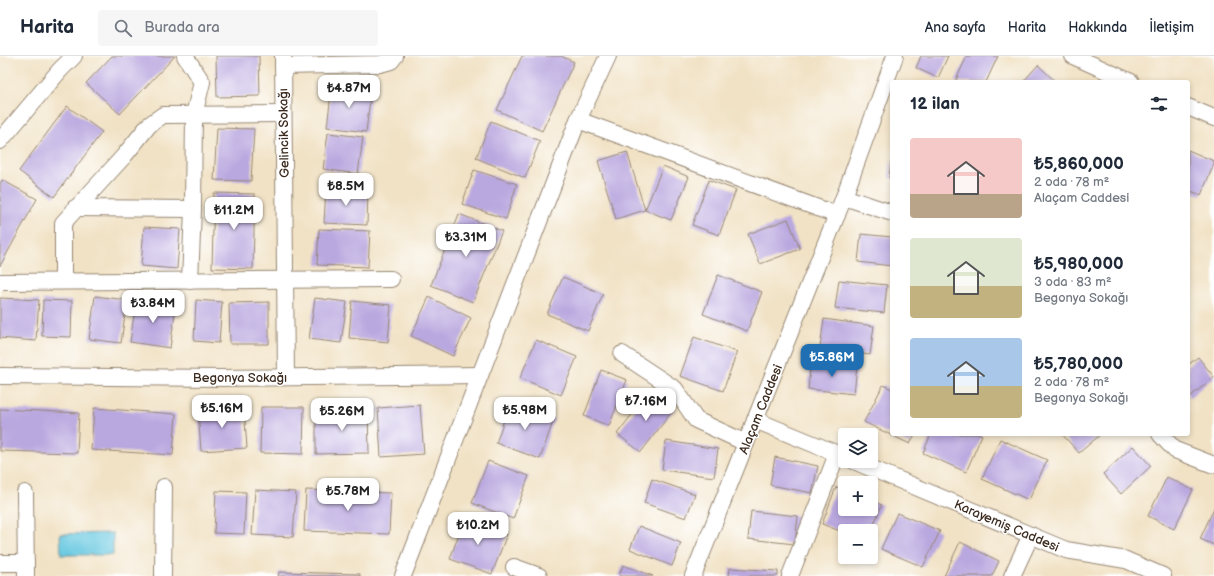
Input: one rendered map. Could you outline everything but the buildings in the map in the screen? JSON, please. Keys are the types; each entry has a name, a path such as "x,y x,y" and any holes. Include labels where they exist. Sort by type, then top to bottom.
{"street":[{"path":"0,141 60,70 74,56"},
{"path":"185,56 202,82 194,115 193,209 190,280"},
{"path":"283,61 380,64 391,61 395,56"},
{"name":"Alaçam Caddesi","path":"693,576 844,197 895,56"},
{"path":"1073,56 1127,80"},
{"path":"403,576 578,120 604,57"},
{"name":"Gelincik Sokağı","path":"283,61 286,377"},
{"path":"1190,108 1214,118"},
{"path":"63,281 63,223 75,208 124,156 149,125 163,115 283,114"},
{"path":"578,120 837,215"},
{"path":"844,197 890,212"},
{"path":"75,208 193,209"},
{"path":"0,282 391,279"},
{"path":"622,354 675,389 696,420 746,443"},
{"name":"Begonya Sokağı","path":"0,376 213,378 480,374"},
{"path":"755,420 838,455"},
{"path":"1162,436 1175,450 1214,465"},
{"path":"790,576 838,463"},
{"name":"Karayemiş Caddesi","path":"871,468 1066,550 1126,560 1163,576"},
{"path":"163,576 164,487"},
{"path":"0,564 26,570 25,493"},
{"path":"1012,576 1031,535"},
{"path":"514,566 538,576"}],"water":[{"path":"113,533 113,555 61,555 60,534"}]}
